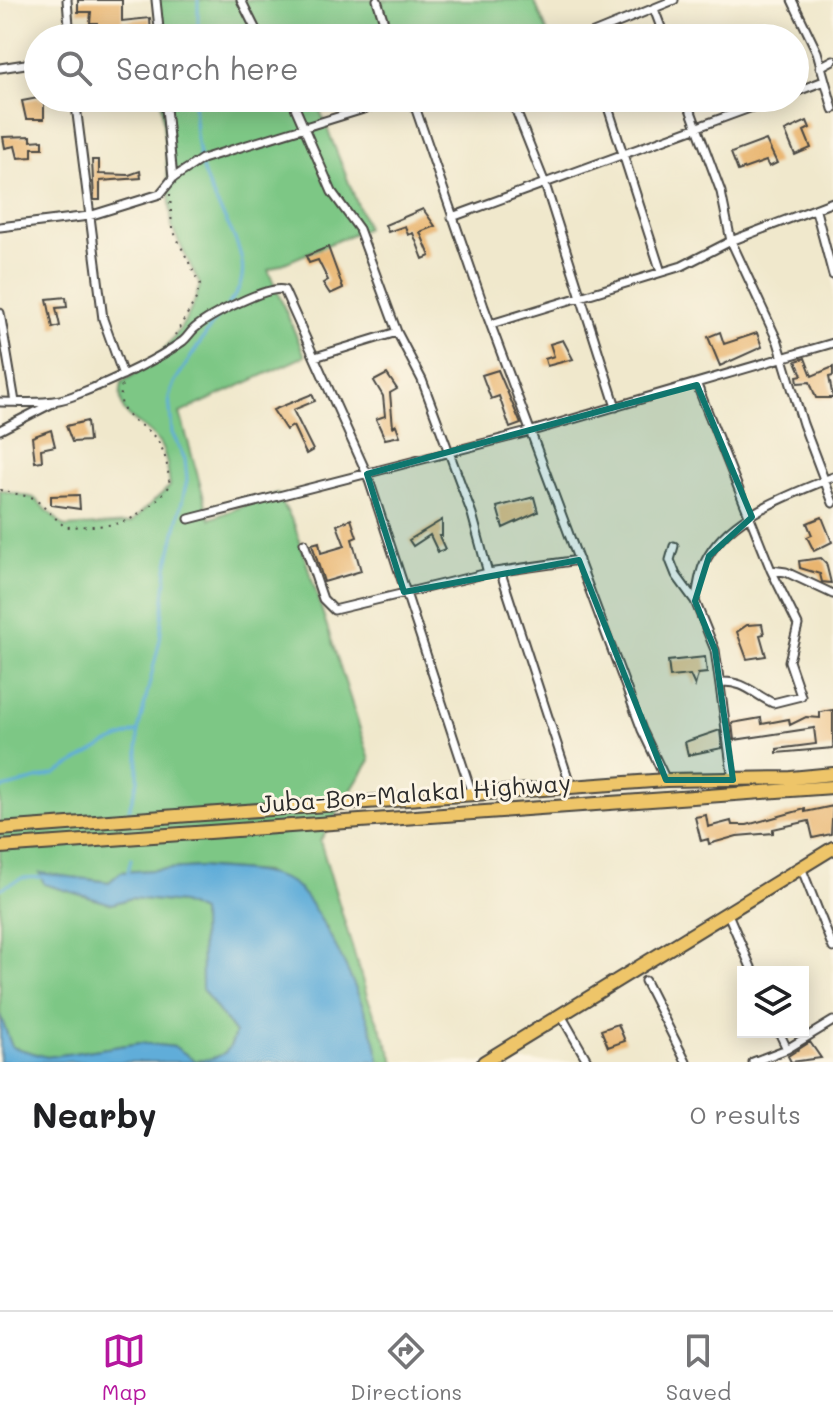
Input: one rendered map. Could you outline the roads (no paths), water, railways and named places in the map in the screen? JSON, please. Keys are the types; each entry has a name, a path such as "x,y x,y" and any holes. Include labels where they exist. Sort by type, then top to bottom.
{"main road":[{"name":"Juba-Bor-Malakal Highway","path":"0,829 666,780 733,780 833,774"},
{"name":"Juba-Bor-Malakal Highway","path":"0,847 833,787"},
{"path":"484,1062 833,848"}],"street":[{"path":"67,0 69,24"},
{"path":"156,0 159,24"},
{"path":"241,0 253,24"},
{"path":"377,0 385,24"},
{"path":"618,24 674,0"},
{"path":"792,0 804,24"},
{"path":"654,9 660,24"},
{"path":"809,35 817,52 833,109"},
{"path":"820,67 833,60"},
{"path":"0,68 24,64"},
{"path":"809,87 824,81"},
{"path":"77,112 103,319 123,375"},
{"path":"166,112 173,178"},
{"path":"298,112 332,192 359,229 397,332 422,380 450,451 488,573"},
{"path":"0,227 89,216 160,194 173,178 202,159 352,112"},
{"path":"417,112 491,324 642,730 666,780"},
{"path":"517,112 544,181 616,407"},
{"path":"609,112 661,272"},
{"path":"691,112 721,192 731,241 784,359 803,424 830,479 833,503"},
{"path":"452,217 736,112"},
{"path":"491,324 580,300 682,266 731,241 833,202"},
{"path":"816,211 833,275"},
{"path":"0,430 55,402 123,375 184,340 221,310 279,288 284,290 367,474 473,795"},
{"path":"0,313 15,402"},
{"path":"315,357 397,332"},
{"path":"189,519 532,431 833,343"},
{"path":"697,385 721,452 798,625 789,661 801,696 773,703 752,688 735,681 721,682"},
{"path":"0,402 55,402"},
{"path":"695,601 702,566 733,528 775,502 830,479"},
{"path":"304,543 330,609 488,573 579,560"},
{"path":"674,546 670,560 676,575 695,601 715,650 733,780"},
{"path":"771,570 786,572 833,594"},
{"path":"501,573 571,788"},
{"path":"801,867 833,948"},
{"path":"728,914 750,966"},
{"path":"645,981 686,1062"},
{"path":"561,1015 588,1062"},
{"path":"753,1062 787,1049 833,1021"},
{"path":"782,1038 787,1049"}],"water":[{"path":"200,867 269,874 290,882 302,893 345,965 369,1022 379,1062 0,1062 0,1015 12,1047 47,1057 140,1043 175,1047 196,1061 217,1057 226,1051 235,1033 202,989 201,912 181,903 131,898 112,904 44,884 40,873 109,882 121,872"}],"waterway":[{"path":"198,0 198,24"},
{"path":"195,112 202,168 241,258 242,274 238,290 227,305"},
{"path":"129,809 138,780 138,731 160,640 167,568 187,480 185,459 172,433 169,397 174,383 217,317"},
{"path":"0,789 55,774 106,744 138,731"},
{"path":"127,875 131,859"},
{"path":"0,889 22,878 45,877"}]}
